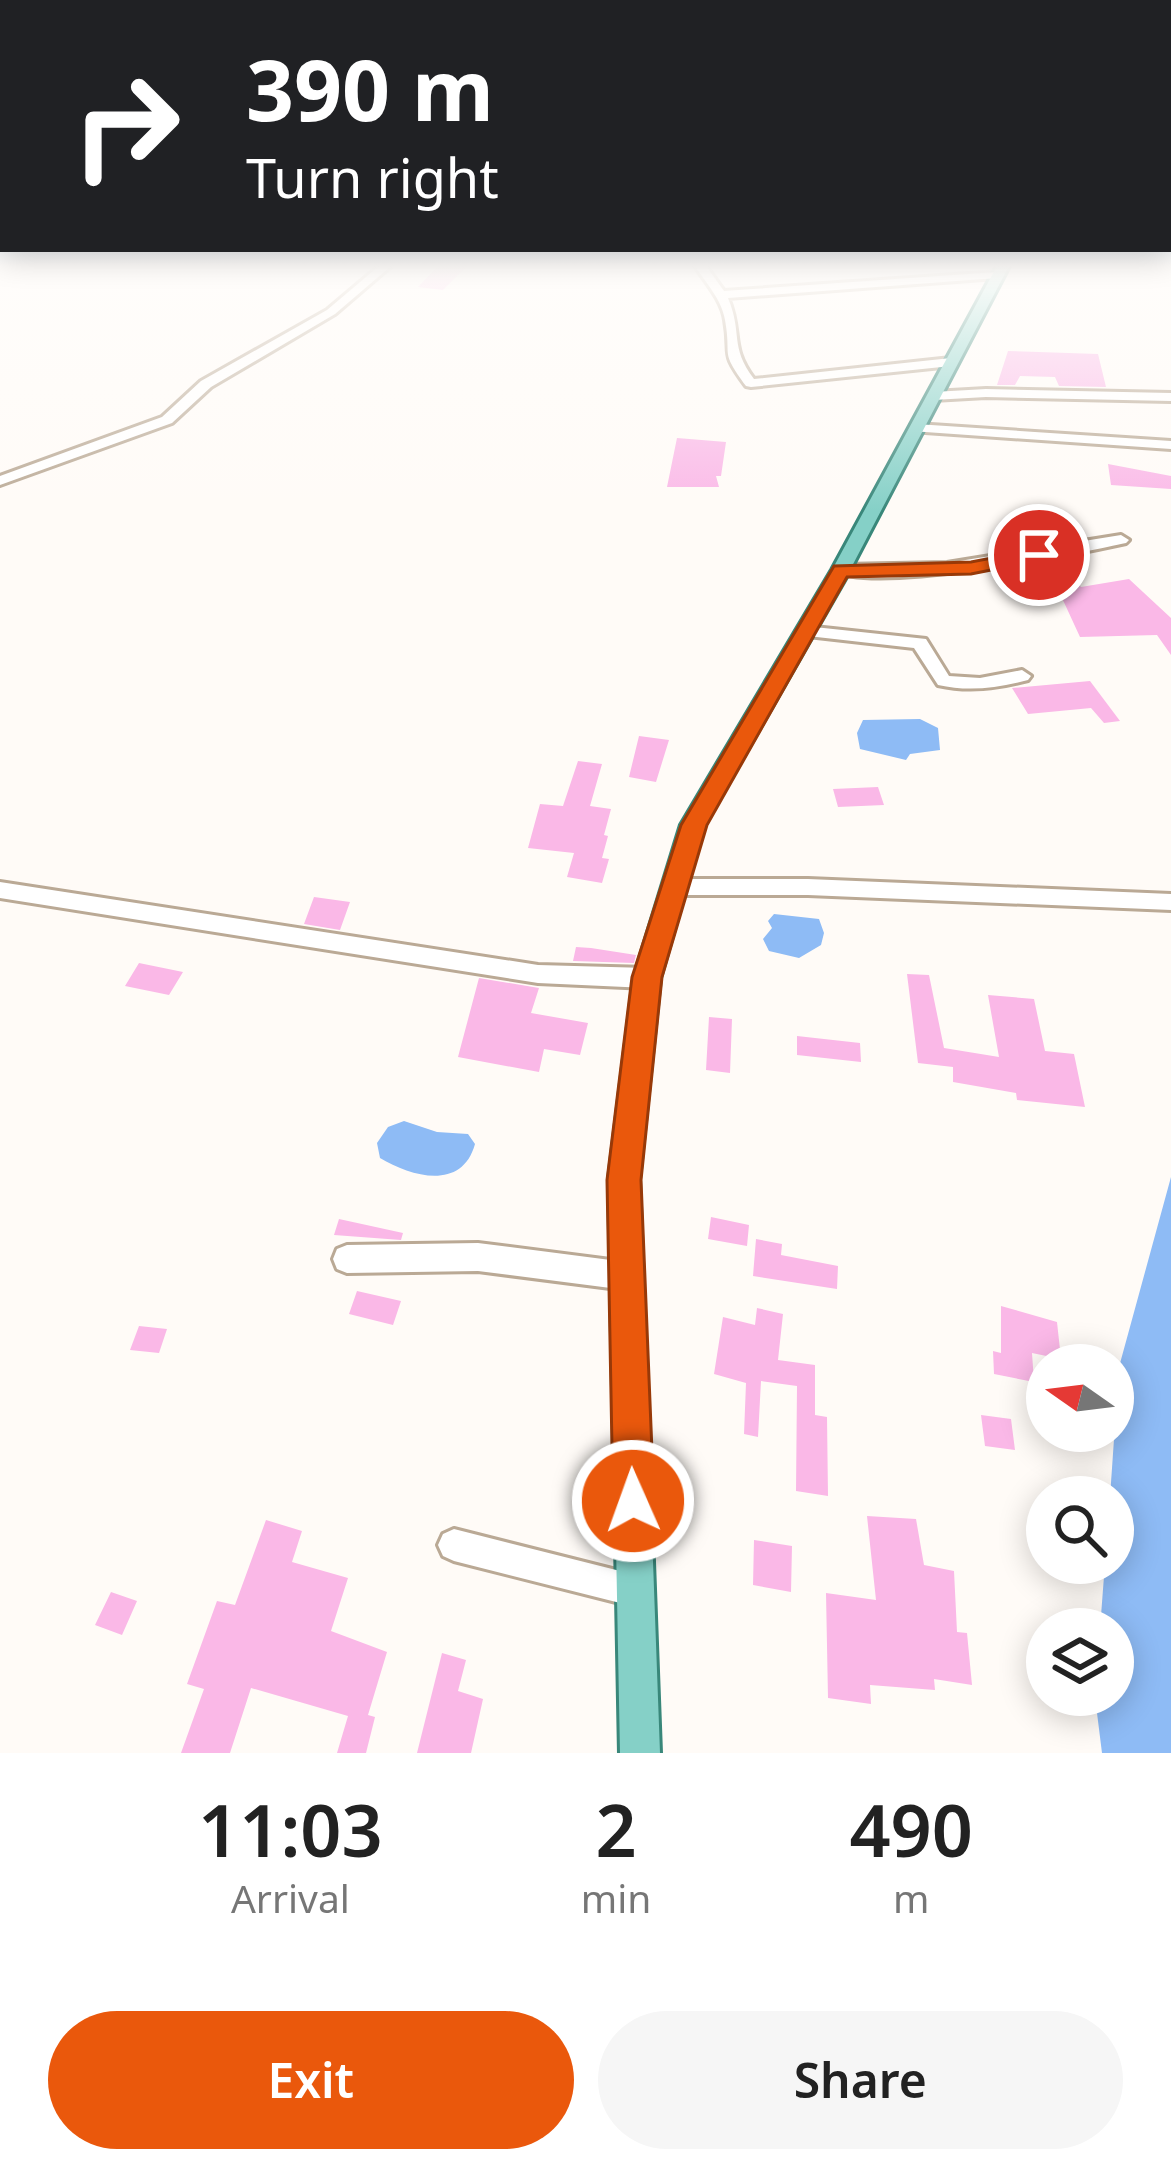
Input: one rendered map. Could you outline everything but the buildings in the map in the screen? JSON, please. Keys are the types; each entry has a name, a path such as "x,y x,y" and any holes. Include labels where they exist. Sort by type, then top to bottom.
{"main road":[{"path":"640,1753 624,1180 647,977 694,825 841,570 959,348"}],"street":[{"path":"0,481 167,420 206,384 268,348"},
{"path":"731,348 731,357 751,383 951,362"},
{"path":"932,396 1171,397"},
{"path":"916,428 1171,445"},
{"path":"841,570 884,574 971,568 1121,540"},
{"path":"806,632 920,643 944,681 980,683 1022,676"},
{"path":"674,887 831,888 1171,902"},
{"path":"0,890 538,974 647,977"},
{"path":"347,1259 478,1256 626,1276"},
{"path":"454,1545 636,1591"}],"water":[{"path":"920,719 938,728 940,750 910,754 906,760 860,749 857,733 863,720"},
{"path":"774,914 819,919 824,933 821,945 799,958 769,951 763,939 772,928 768,921"},
{"path":"404,1121 437,1132 468,1134 475,1144 459,1169 448,1174 407,1170 380,1158 377,1143 388,1127"},
{"path":"1171,1177 1171,1753 1102,1753 1097,1716 1134,1716 1134,1608 1102,1608 1103,1584 1134,1584 1134,1476 1111,1476 1113,1452 1134,1452 1134,1344 1125,1344"}],"route":[{"path":"633,1501 624,1180 647,977 694,825 841,570 884,574 971,568 1039,555"}]}
